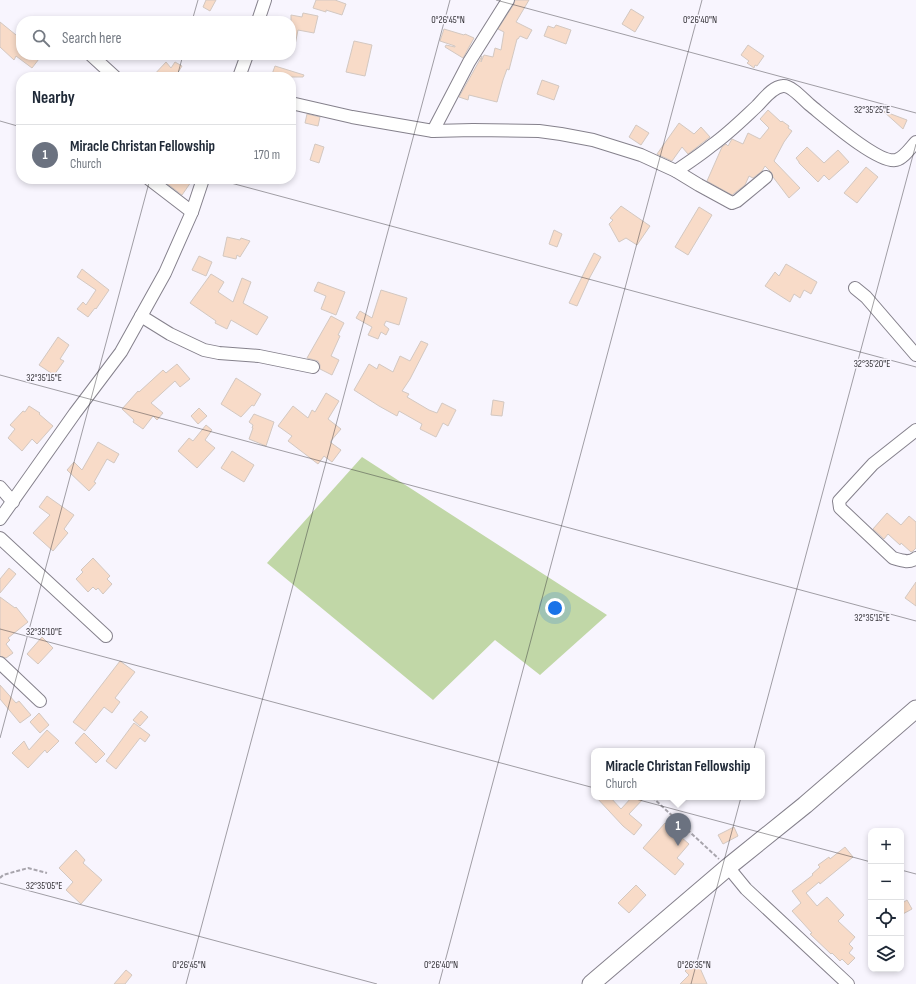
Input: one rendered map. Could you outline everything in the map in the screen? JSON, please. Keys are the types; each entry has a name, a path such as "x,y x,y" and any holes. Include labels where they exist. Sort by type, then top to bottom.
{"street":[{"path":"260,16 265,0"},
{"path":"433,131 469,62 508,0"},
{"path":"96,60 109,72"},
{"path":"241,72 245,60"},
{"path":"676,171 712,146 740,122 774,89 782,86 790,88 866,149 879,156 891,160 897,160 902,157 916,142"},
{"path":"296,104 352,117 433,131 539,131 593,140 641,155 676,171 732,203 737,201 766,177"},
{"path":"156,184 192,212"},
{"path":"0,519 75,413 121,352 166,273 192,212 201,184"},
{"path":"855,288 866,297 916,355"},
{"path":"141,316 170,334 204,350 219,353 259,356 313,368"},
{"path":"916,430 873,464 839,501 840,508 893,558 904,561 914,560 916,558"},
{"path":"0,488 13,502"},
{"path":"0,538 106,636"},
{"path":"0,663 40,701"},
{"path":"591,984 805,805 916,709"},
{"path":"728,868 746,890 848,984"}],"path":[{"path":"655,800 728,868"},
{"path":"0,878 3,875 28,868 47,873"}],"green space":[{"path":"362,457 607,615 540,675 495,640 433,700 267,563"}],"building":[{"path":"206,0 216,0 210,11 203,7"},
{"path":"316,0 335,0 346,4 342,15 313,8"},
{"path":"515,0 529,0 516,22 532,30 527,39 520,36 517,39 509,70 507,69 497,102 469,95 468,100 459,97 482,56 481,62 484,55 493,57 495,48 501,50 504,32 498,29"},
{"path":"631,9 644,17 635,32 622,24"},
{"path":"303,13 318,16 314,33 298,30 296,40 296,16 291,15 302,17"},
{"path":"0,22 16,35 16,56 14,60 0,47"},
{"path":"556,25 571,30 566,44 544,36 548,26 554,28"},
{"path":"444,29 464,35 465,34 474,38 463,58 445,47 446,45 455,46 440,41"},
{"path":"354,41 372,45 365,76 346,72"},
{"path":"748,45 764,56 754,68 747,63 749,61 741,55"},
{"path":"21,60 38,60 32,68"},
{"path":"166,62 171,68 175,62 182,66 178,72 157,72"},
{"path":"275,66 294,72 273,72"},
{"path":"296,73 304,75 303,77 296,77"},
{"path":"542,80 559,86 554,100 537,94"},
{"path":"768,110 781,122 782,121 789,126 788,128 792,131 784,142 774,161 800,188 789,198 773,177 772,173 765,166 762,171 753,178 749,176 745,185 732,195 707,181 722,147 726,144 728,146 732,139 743,144 748,133 760,139 769,128 760,119"},
{"path":"883,111 907,120 903,129"},
{"path":"307,114 320,117 318,126 305,123"},
{"path":"679,123 694,134 701,127 710,137 688,154 682,147 672,161 657,154"},
{"path":"636,125 649,133 641,145 629,137"},
{"path":"315,144 324,147 319,163 310,160"},
{"path":"807,147 824,163 838,150 849,162 829,180 824,175 818,182 796,158"},
{"path":"866,167 878,177 857,203 844,193"},
{"path":"168,184 190,184 182,195"},
{"path":"621,206 650,226 637,245 626,238 619,242 609,224 613,220 610,218"},
{"path":"699,207 712,215 688,255 675,247"},
{"path":"554,230 562,234 557,247 549,244"},
{"path":"227,237 240,240 241,238 250,241 240,257 237,255 236,259 223,256"},
{"path":"594,253 601,257 577,306 569,303"},
{"path":"199,256 212,262 206,276 192,270"},
{"path":"786,264 817,282 811,294 804,290 800,298 794,294 790,302 765,286 775,272 779,276"},
{"path":"82,269 109,290 96,309 95,308 88,317 77,309 83,302 86,305 96,290 77,277"},
{"path":"211,274 224,282 218,292 233,302 242,278 251,282 243,303 268,317 257,335 231,320 227,329 215,323 216,321 190,303"},
{"path":"318,282 345,292 336,315 321,309 326,296 314,291"},
{"path":"381,290 407,298 399,325 386,321 384,325 389,329 386,335 381,332 378,339 368,335 372,327 356,318 360,311 372,318"},
{"path":"331,316 344,323 331,356 339,360 332,375 320,369 318,361 307,358"},
{"path":"58,337 69,345 60,359 64,361 54,375 39,365"},
{"path":"421,341 428,344 402,391 409,394 407,397 437,413 442,403 456,410 448,426 443,423 436,437 420,429 422,424 399,411 397,416 354,390 369,364 377,369 379,364 393,372 400,356 410,361"},
{"path":"177,364 190,379 180,387 175,381 151,403 163,413 157,420 153,416 143,429 133,422 134,420 122,409 138,391 139,392 163,370 166,373"},
{"path":"236,378 261,394 254,406 252,405 241,417 221,404"},
{"path":"326,393 339,401 328,419 341,429 330,442 341,450 332,462 324,456 318,464 288,441 292,436 278,426 293,406 308,418 312,410 315,412"},
{"path":"493,400 504,402 502,416 491,415"},
{"path":"29,406 40,413 39,414 53,426 37,444 32,439 22,451 8,438 15,429 10,425 23,411 25,412"},
{"path":"199,408 207,416 198,424 191,416"},
{"path":"254,414 274,422 266,446 249,439 253,425 249,422"},
{"path":"206,425 212,430 205,440 215,448 197,468 178,451 189,438 193,441"},
{"path":"98,442 119,454 114,463 107,459 94,482 96,483 89,491 67,470 74,462 82,470"},
{"path":"232,451 254,465 244,482 221,468"},
{"path":"47,496 74,515 64,529 68,533 53,551 33,533 50,515 39,507"},
{"path":"887,513 901,525 909,516 916,522 916,548 913,551 911,552 901,543 900,545 888,534 884,539 873,529"},
{"path":"93,558 110,576 107,579 112,584 103,594 98,588 96,590 93,587 88,592 76,579 83,572 81,570"},
{"path":"9,568 16,574 0,593 0,579"},
{"path":"916,582 916,606 905,598"},
{"path":"0,597 15,608 16,607 28,622 8,638 10,640 6,644 13,653 6,658 0,656"},
{"path":"42,637 53,648 38,664 27,654"},
{"path":"120,661 135,672 115,698 120,702 112,713 104,707 85,731 73,722"},
{"path":"0,685 16,703 19,701 31,715 20,723 0,699"},
{"path":"141,711 148,717 140,726 133,720"},
{"path":"39,713 49,725 40,733 30,722"},
{"path":"134,723 150,735 145,742 140,738 116,769 106,761"},
{"path":"47,730 59,741 47,753 45,750 28,768 12,753 24,741 29,750"},
{"path":"84,733 105,754 96,763 75,743"},
{"path":"599,800 613,800 621,809 629,800 642,800 629,814 642,825 634,835 623,826"},
{"path":"665,823 689,844 677,858 684,864 675,875 643,848"},
{"path":"734,827 738,836 723,844 718,835"},
{"path":"845,847 853,857 820,884 819,882 806,893 817,906 827,897 844,915 838,921 855,937 849,944 853,948 849,953 855,958 848,965 842,959 840,961 832,953 831,954 810,934 812,933 792,911 801,903 792,891 813,875 812,874 820,867 818,865 829,857 830,859"},
{"path":"76,850 85,860 83,863 102,880 81,904 66,890 73,882 59,868"},
{"path":"636,885 646,895 629,913 618,903"},
{"path":"907,900 912,909 904,913 904,902"},
{"path":"695,962 700,968 707,984 680,984 689,975 685,971"},
{"path":"126,970 132,975 125,984 114,984"}],"place":[{"name":"Miracle Christan Fellowship","path":"678,846"}]}
